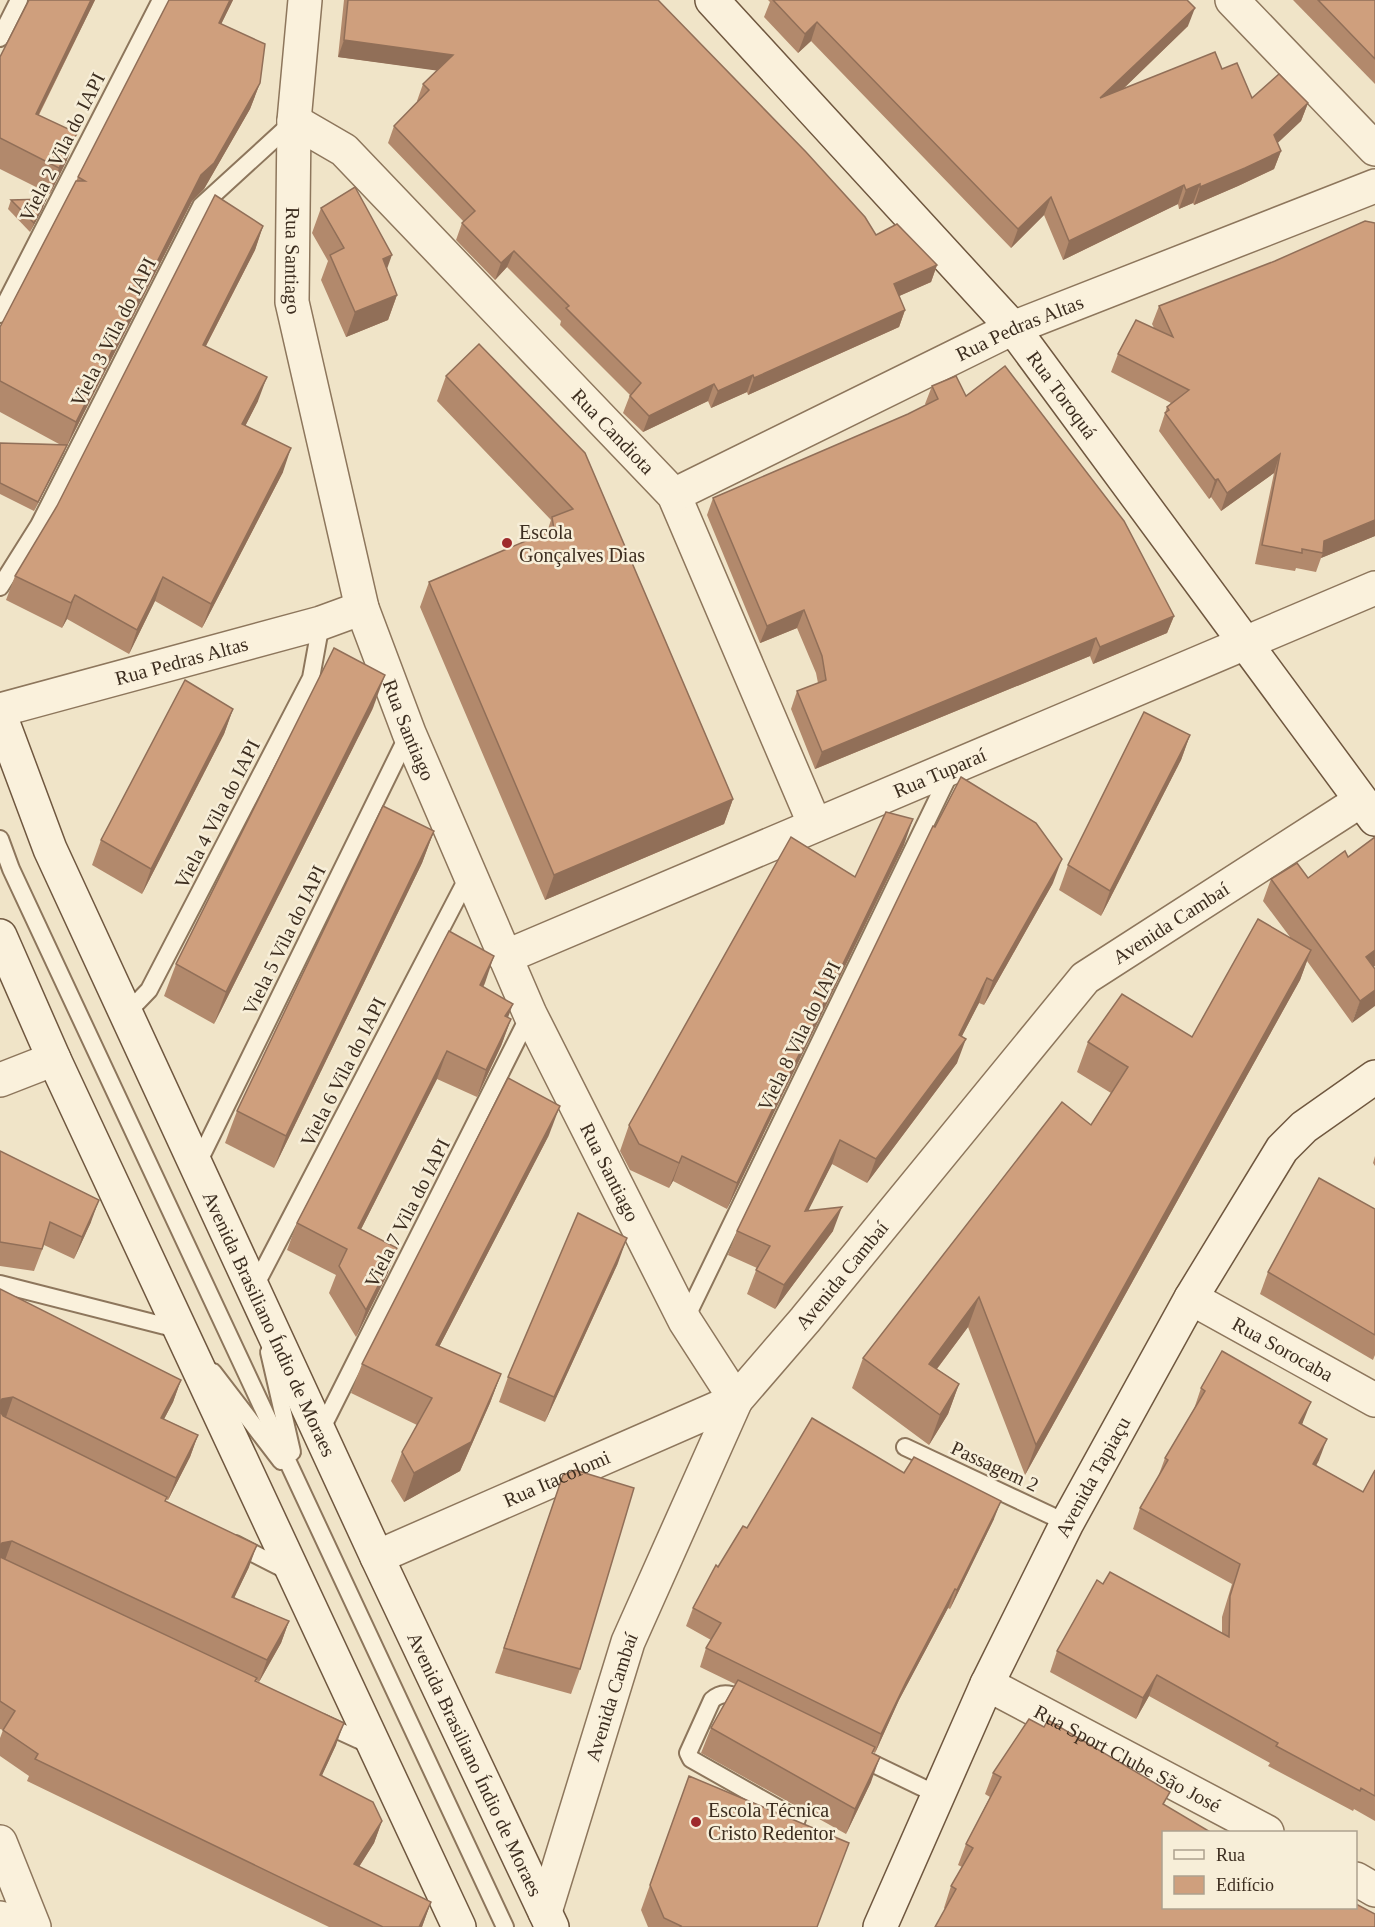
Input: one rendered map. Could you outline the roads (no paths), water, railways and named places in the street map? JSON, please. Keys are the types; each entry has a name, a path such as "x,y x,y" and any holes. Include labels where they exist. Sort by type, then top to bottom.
{"street":[{"name":"Rua Santiago","path":"305,0 294,121 292,302 362,608 409,734 530,1014 685,1321 736,1400"},
{"name":"Rua Toroquá","path":"712,0 1014,328 1368,810"},
{"path":"1232,0 1375,149"},
{"name":"Rua Candiota","path":"294,121 344,150 674,495 815,825"},
{"name":"Rua Pedras Altas","path":"674,495 1014,328 1375,186"},
{"name":"Rua Tuparaí","path":"506,957 1375,588"},
{"name":"Rua Pedras Altas","path":"0,713 321,623 362,608"},
{"name":"Avenida Brasiliano Índio de Moraes","path":"0,713 50,849 321,1430 377,1557 549,1920"},
{"name":"Avenida Cambaí","path":"549,1920 628,1642 736,1400 805,1320 1085,978 1368,810"},
{"path":"0,936 54,1059 378,1749 459,1927"},
{"path":"0,1080 54,1059"},
{"name":"Avenida Tapiaçu","path":"880,1927 987,1683 1067,1523 1191,1298 1282,1149 1304,1127 1375,1077"},
{"name":"Rua Sorocaba","path":"1191,1298 1375,1400"},
{"name":"Rua Itacolomi","path":"377,1557 736,1400"},
{"name":"Rua Sport Clube São José","path":"987,1683 1263,1831"},
{"path":"0,1842 34,1927"},
{"path":"1357,1881 1375,1890"},
{"path":"0,1918 28,1927"}],"lane":[{"path":"0,38 20,0"},
{"name":"Viela 2 Vila do IAPI","path":"0,314 161,0"},
{"name":"Viela 3 Vila do IAPI","path":"0,587 39,525 201,206 294,121"},
{"name":"Viela 4 Vila do IAPI","path":"126,1014 149,990 311,678 321,623"},
{"name":"Viela 5 Vila do IAPI","path":"196,1165 409,734"},
{"name":"Viela 8 Vila do IAPI","path":"685,1321 951,769"},
{"path":"0,839 11,869 505,1927"},
{"name":"Viela 6 Vila do IAPI","path":"254,1288 469,875"},
{"name":"Viela 7 Vila do IAPI","path":"321,1430 530,1014"},
{"path":"0,1284 180,1330 300,1485"},
{"path":"254,1288 300,1485"},
{"name":"Passagem 2","path":"905,1447 1067,1523"},
{"path":"222,1538 295,1574"},
{"path":"760,1709 728,1693 718,1694 712,1700 688,1753 691,1759 797,1819"},
{"path":"306,1716 378,1749"},
{"path":"845,1750 938,1795"}],"place":[{"name":"Escola Gonçalves Dias","path":"507,543"},
{"name":"Escola Técnica Cristo Redentor","path":"696,1822"}]}
